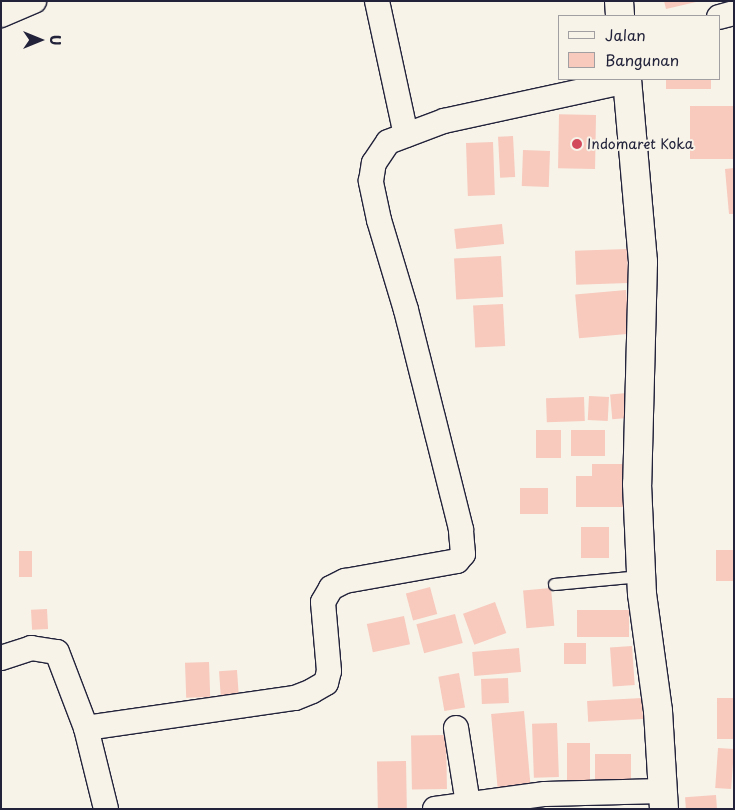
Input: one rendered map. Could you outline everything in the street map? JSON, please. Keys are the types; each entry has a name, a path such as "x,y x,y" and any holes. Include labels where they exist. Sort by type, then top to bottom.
{"main road":[{"path":"619,1 620,15"},
{"path":"627,80 643,262 637,484 641,576 658,711 664,800"}],"street":[{"path":"1,15 34,1"},
{"path":"377,1 406,135"},
{"path":"720,17 734,14"},
{"path":"86,728 295,698 312,691 326,684 329,671 323,602 331,588 345,581 457,561 463,554 461,529 371,181 379,150 406,135 444,121 627,80"},
{"path":"1,658 31,648 56,652 86,728 106,809"},
{"path":"456,728 468,804"},
{"path":"435,809 545,794 664,800"}],"lane":[{"path":"554,584 641,576"}],"building":[{"path":"664,1 696,1 696,2 666,9"},
{"path":"666,80 711,80 711,89 666,89"},
{"path":"690,106 734,106 734,159 690,159"},
{"name":"Indomaret Koka","path":"559,114 596,115 595,169 558,168"},
{"path":"513,136 515,177 500,178 498,137"},
{"path":"493,142 495,195 468,196 466,143"},
{"path":"523,150 550,151 549,187 522,186"},
{"path":"734,168 734,214 729,214 725,169"},
{"path":"502,224 504,244 456,249 454,229"},
{"path":"627,249 628,283 576,285 575,251"},
{"path":"501,256 503,297 456,299 454,258"},
{"path":"626,290 630,334 579,338 575,294"},
{"path":"503,304 505,346 475,348 473,306"},
{"path":"638,392 640,417 612,419 610,394"},
{"path":"589,396 609,397 608,421 588,420"},
{"path":"584,397 585,421 547,422 546,398"},
{"path":"536,430 561,430 561,458 536,458"},
{"path":"571,430 605,430 605,456 571,456"},
{"path":"592,464 627,464 627,507 576,507 576,476 592,476"},
{"path":"520,488 548,488 548,514 520,514"},
{"path":"581,527 609,527 609,558 581,558"},
{"path":"716,550 734,550 734,581 716,581"},
{"path":"19,551 32,551 32,577 19,577"},
{"path":"430,587 437,614 413,621 406,593"},
{"path":"551,588 554,626 526,628 523,590"},
{"path":"495,602 506,633 474,645 463,614"},
{"path":"47,609 48,629 32,630 31,610"},
{"path":"577,610 629,610 629,637 577,637"},
{"path":"455,614 463,643 424,653 416,624"},
{"path":"404,616 410,644 373,652 367,624"},
{"path":"564,643 586,643 586,664 564,664"},
{"path":"632,646 635,685 613,686 610,648"},
{"path":"519,648 521,672 474,676 472,652"},
{"path":"209,662 210,697 186,698 185,663"},
{"path":"237,670 239,699 221,700 219,671"},
{"path":"459,673 465,707 444,711 438,677"},
{"path":"508,678 509,703 482,704 481,679"},
{"path":"642,698 643,719 588,722 587,701"},
{"path":"717,698 734,698 734,739 717,739"},
{"path":"524,711 531,787 498,790 491,714"},
{"path":"557,723 559,777 534,778 532,724"},
{"path":"446,735 447,789 412,790 411,736"},
{"path":"567,743 590,743 590,789 567,789"},
{"path":"718,748 734,749 731,789 715,788"},
{"path":"595,754 631,754 631,784 595,784"},
{"path":"406,761 407,808 378,808 377,762"},
{"path":"716,795 717,809 686,809 685,797"}],"place":[{"name":"Indomaret Koka","path":"577,144"}]}
